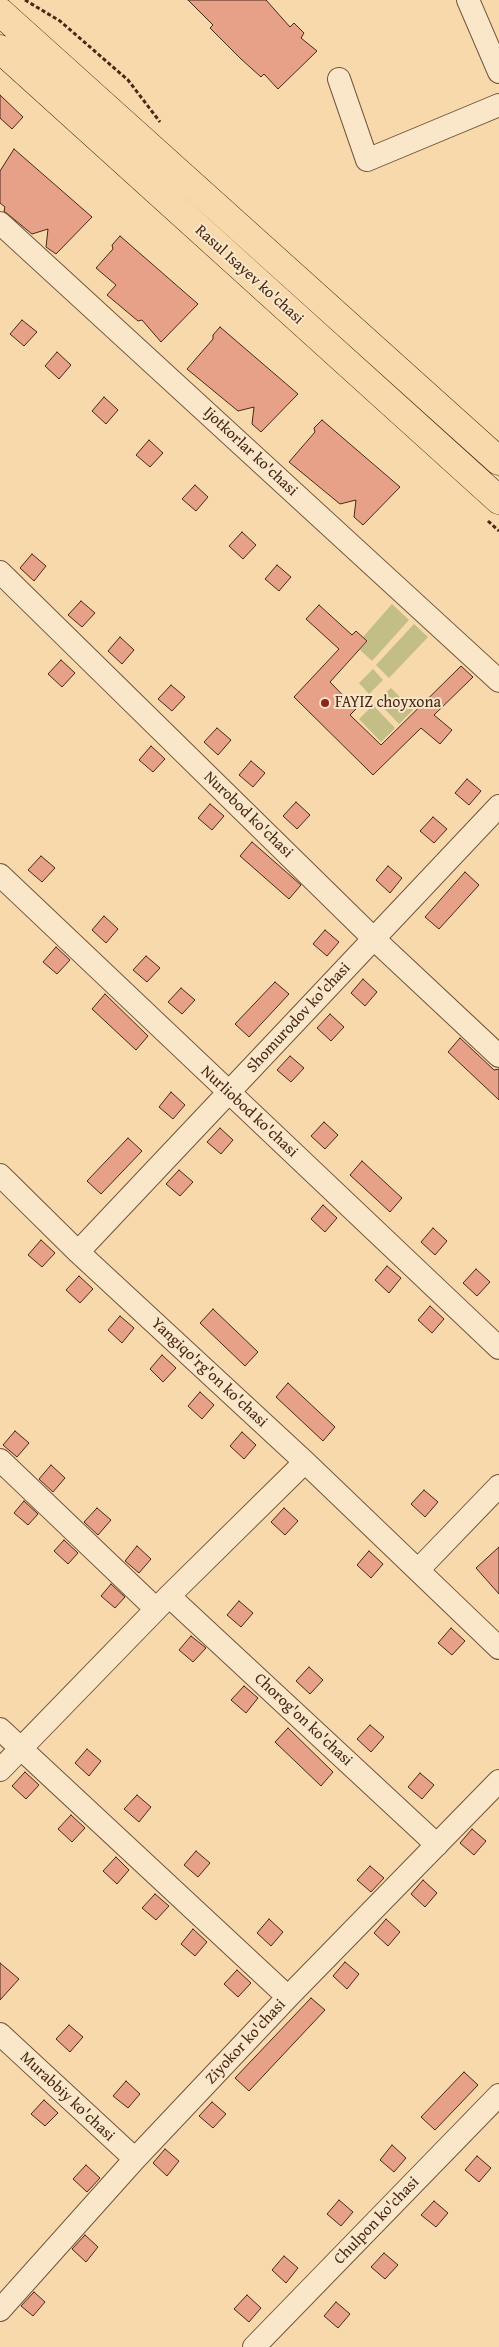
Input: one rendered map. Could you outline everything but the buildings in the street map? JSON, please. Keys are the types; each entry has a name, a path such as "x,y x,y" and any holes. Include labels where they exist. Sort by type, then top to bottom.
{"main road":[{"name":"Rasul Isayev ko'chasi","path":"0,12 499,461"},
{"name":"Rasul Isayev ko'chasi","path":"0,49 499,500"}],"street":[{"path":"468,0 499,72"},
{"path":"339,78 368,160 499,104"},
{"name":"Ijotkorlar ko'chasi","path":"0,222 499,681"},
{"name":"Nurobod ko'chasi","path":"0,572 373,938 499,1056"},
{"name":"Shomurodov ko'chasi","path":"78,1252 499,806"},
{"name":"Nurliobod ko'chasi","path":"0,875 499,1348"},
{"name":"Yangiqo'rg'on ko'chasi","path":"0,1175 78,1252 305,1462 499,1648"},
{"name":"Chorog'on ko'chasi","path":"0,1460 437,1845"},
{"path":"0,1770 163,1602 305,1462"},
{"path":"418,1570 499,1486"},
{"path":"0,1729 288,1998"},
{"name":"Ziyokor ko'chasi","path":"0,2310 135,2159 499,1781"},
{"name":"Murabbiy ko'chasi","path":"0,2034 135,2159"},
{"name":"Chulpon ko'chasi","path":"254,2347 499,2095"}],"path":[{"path":"25,0 60,21 128,80 166,129"}],"shaded area":[{"path":"392,604 409,620 372,661 360,650 368,641 363,637"},
{"path":"414,624 428,637 389,678 376,665"},
{"path":"373,669 383,680 369,694 359,683"},
{"path":"391,688 413,710 399,724 377,701"},
{"path":"373,705 395,728 381,742 359,719"}],"place":[{"name":"FAYIZ choyxona","path":"325,703"}]}
